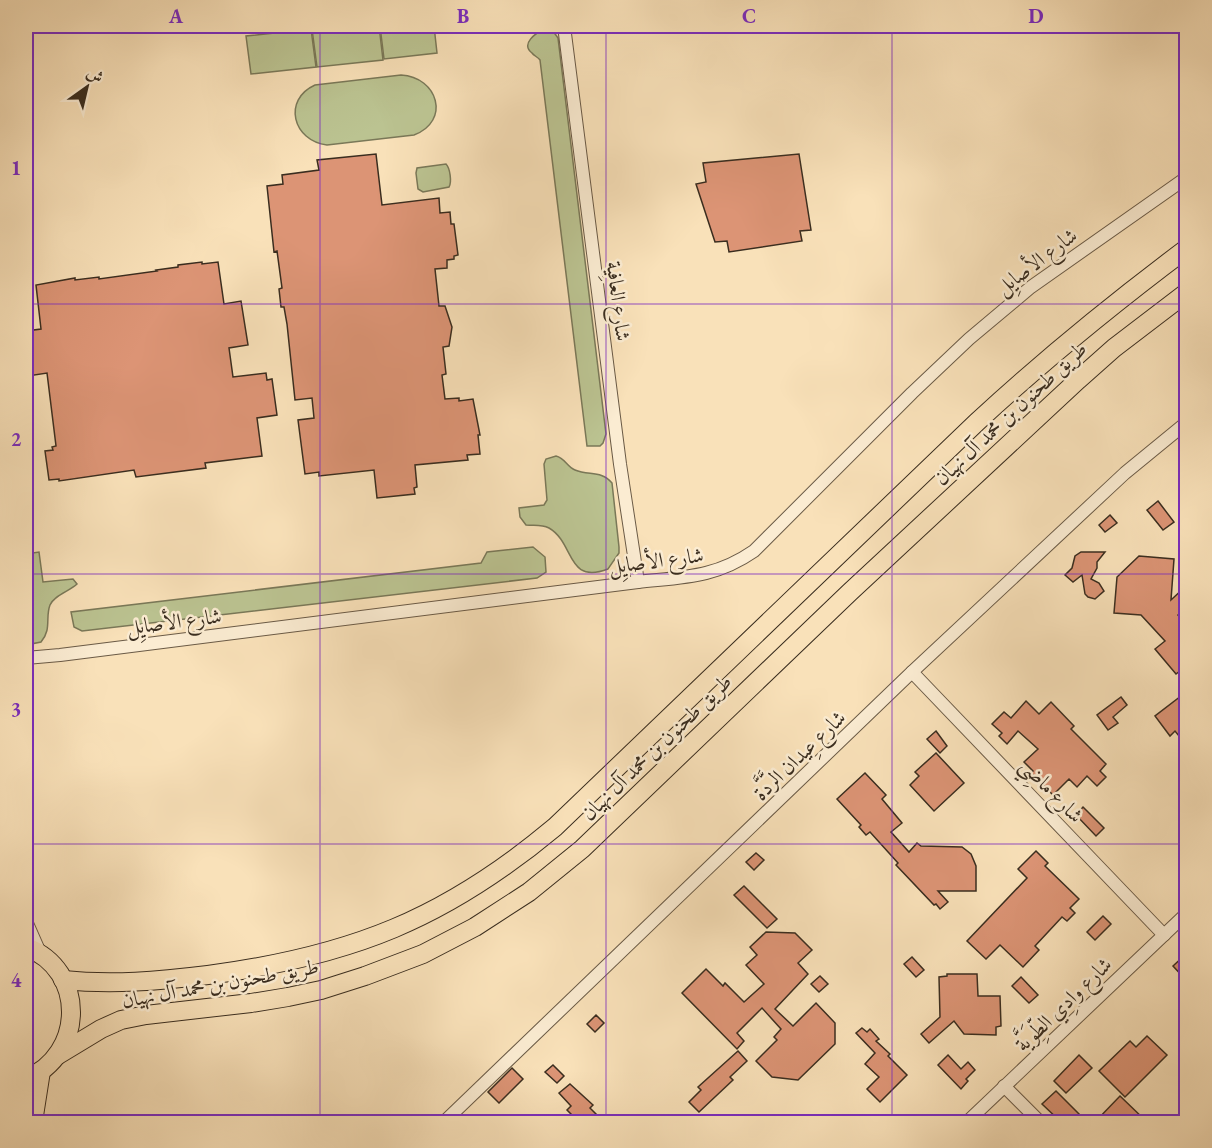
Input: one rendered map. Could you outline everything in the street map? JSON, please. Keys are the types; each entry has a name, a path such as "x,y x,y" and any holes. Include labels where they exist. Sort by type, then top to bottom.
{"main road":[{"name":"طريق طحنون بن محمد آل نهيان","path":"63,980 137,983 290,962 347,947 403,926 478,885 520,856 555,827 950,447 1038,366 1186,249"},
{"name":"طريق طحنون بن محمد آل نهيان","path":"58,1055 101,1029 121,1020 288,997 321,990 365,976 423,954 475,927 529,892 582,849 850,592 1078,380 1114,348 1186,293"},
{"path":"33,951 57,970 70,1001 68,1035 58,1055 33,1075 33,1122"}],"street":[{"name":"شارع العافِية","path":"564,26 619,453 638,582"},
{"name":"شارع الأصايِل","path":"26,658 702,575 721,570 754,551 969,339 1031,287 1186,178"},
{"name":"شارع عِيدان الرَّدَّة","path":"444,1122 912,672 1125,473 1186,423"},
{"name":"شارع ماضِي","path":"912,672 1164,934"},
{"name":"شارع وادِي الطِّوَيَّة","path":"967,1122 1186,914"},
{"path":"26,921 33,951"},
{"path":"1004,1086 1040,1122"}],"green space":[{"path":"379,26 383,60 317,67 312,29"},
{"path":"380,26 434,26 437,53 384,59"},
{"path":"311,29 316,67 251,74 246,36"},
{"path":"544,29 553,31 558,38 606,434 600,446 587,446 540,60 529,50 528,46 530,39"},
{"path":"401,75 424,83 435,100 436,110 433,120 426,128 414,135 327,145 315,142 300,128 295,110 298,100 315,85"},
{"path":"446,164 450,175 449,187 423,192 418,189 417,168"},
{"path":"556,456 575,470 604,476 612,483 619,553 608,569 594,572 578,567 563,543 549,528 526,525 520,517 519,508 544,505 547,500 544,464 546,459"},
{"path":"533,547 545,557 546,572 537,578 82,631 74,627 71,612 481,563 487,552"},
{"path":"39,552 43,582 73,579 77,584 58,596 50,605 46,633 41,642 26,645 26,554"}],"building":[{"path":"376,154 382,205 439,198 440,213 450,212 458,255 454,256 454,259 447,260 447,268 435,269 439,306 445,306 452,327 449,346 443,347 446,374 442,375 445,399 459,398 459,401 473,399 480,435 478,435 480,454 467,455 468,460 415,465 417,487 414,488 415,494 377,498 374,470 319,476 319,472 305,474 298,420 314,418 312,398 295,400 287,324 284,307 281,307 279,289 282,288 277,251 274,252 267,186 283,184 282,175 319,170 317,160"},
{"path":"799,154 811,230 800,231 802,241 729,252 727,241 715,242 696,184 706,182 703,163"},
{"path":"202,262 202,264 218,262 224,304 241,301 248,345 229,348 233,377 266,373 267,380 272,379 277,415 257,418 262,456 205,463 206,468 136,477 134,470 59,481 59,479 49,480 45,451 53,450 52,447 56,446 47,373 28,376 26,351 26,331 41,329 36,285 75,278 75,280 99,277 99,279 157,271"},
{"path":"1158,501 1174,522 1163,530 1147,510"},
{"path":"1110,515 1117,523 1105,532 1099,525"},
{"path":"1081,552 1105,552 1097,562 1097,568 1091,579 1099,583 1104,591 1095,599 1085,594 1082,575 1073,582 1065,575 1072,568 1075,556"},
{"path":"1139,556 1174,559 1171,600 1186,586 1186,607 1178,615 1186,625 1186,635 1181,640 1186,645 1186,650 1179,656 1186,666 1176,674 1155,649 1165,641 1141,615 1114,613 1117,577"},
{"path":"1181,696 1186,702 1186,730 1179,736 1175,731 1170,736 1155,716"},
{"path":"1121,697 1127,705 1113,717 1118,723 1108,730 1097,715"},
{"path":"1026,701 1039,714 1051,702 1074,726 1071,729 1106,764 1100,771 1106,777 1097,786 1087,776 1077,787 1069,779 1053,795 1031,773 1033,771 1024,762 1038,749 1018,731 1007,744 999,736 1002,733 992,724 1004,712 1011,718"},
{"path":"936,731 947,746 940,753 927,739"},
{"path":"936,753 964,783 934,811 910,785 919,776 915,772"},
{"path":"865,773 886,795 882,799 902,823 891,832 909,852 917,843 921,846 962,847 971,854 976,866 976,891 938,891 948,902 940,909 896,865 898,863 870,832 866,835 859,827 861,825 837,799"},
{"path":"1083,807 1104,828 1096,836 1076,815"},
{"path":"1036,851 1048,863 1045,866 1079,899 1070,908 1075,913 1067,921 1062,917 1035,946 1039,950 1023,967 1000,945 986,959 967,941 1027,878 1018,869"},
{"path":"756,853 764,860 754,870 746,862"},
{"path":"744,886 777,919 767,928 734,895"},
{"path":"1103,916 1111,924 1095,940 1087,932"},
{"path":"766,932 795,933 812,950 798,963 808,974 775,1009 793,1026 816,1003 835,1023 835,1044 798,1080 772,1077 756,1061 777,1040 774,1037 781,1029 762,1008 737,1033 744,1041 737,1049 682,993 706,969 723,986 725,983 744,1002 764,984 746,965 757,955 750,947"},
{"path":"1186,954 1186,980 1173,966"},
{"path":"912,957 924,970 916,977 904,964"},
{"path":"947,974 977,974 978,996 1000,996 1001,1026 996,1027 996,1035 964,1034 954,1021 929,1043 921,1034 940,1017 939,977 947,976"},
{"path":"820,976 828,984 819,992 811,984"},
{"path":"1021,977 1038,995 1029,1003 1012,986"},
{"path":"596,1015 604,1023 595,1032 587,1024"},
{"path":"862,1028 867,1032 870,1029 879,1039 876,1041 890,1054 888,1056 907,1075 880,1102 867,1089 879,1077 865,1064 875,1053 856,1033"},
{"path":"1147,1036 1167,1055 1125,1097 1099,1071 1130,1041 1136,1047"},
{"path":"738,1051 747,1061 730,1077 733,1080 699,1112 689,1102 701,1090 698,1087"},
{"path":"948,1055 961,1069 968,1062 975,1070 966,1079 968,1081 961,1089 938,1065"},
{"path":"1079,1055 1092,1068 1066,1093 1054,1081"},
{"path":"553,1065 564,1076 557,1083 545,1072"},
{"path":"512,1068 523,1079 499,1103 488,1092"},
{"path":"570,1084 593,1105 590,1108 604,1122 588,1122 582,1116 577,1120 567,1110 571,1106 559,1093"},
{"path":"1056,1091 1087,1122 1061,1122 1042,1104"},
{"path":"1120,1096 1147,1122 1095,1122"}]}
